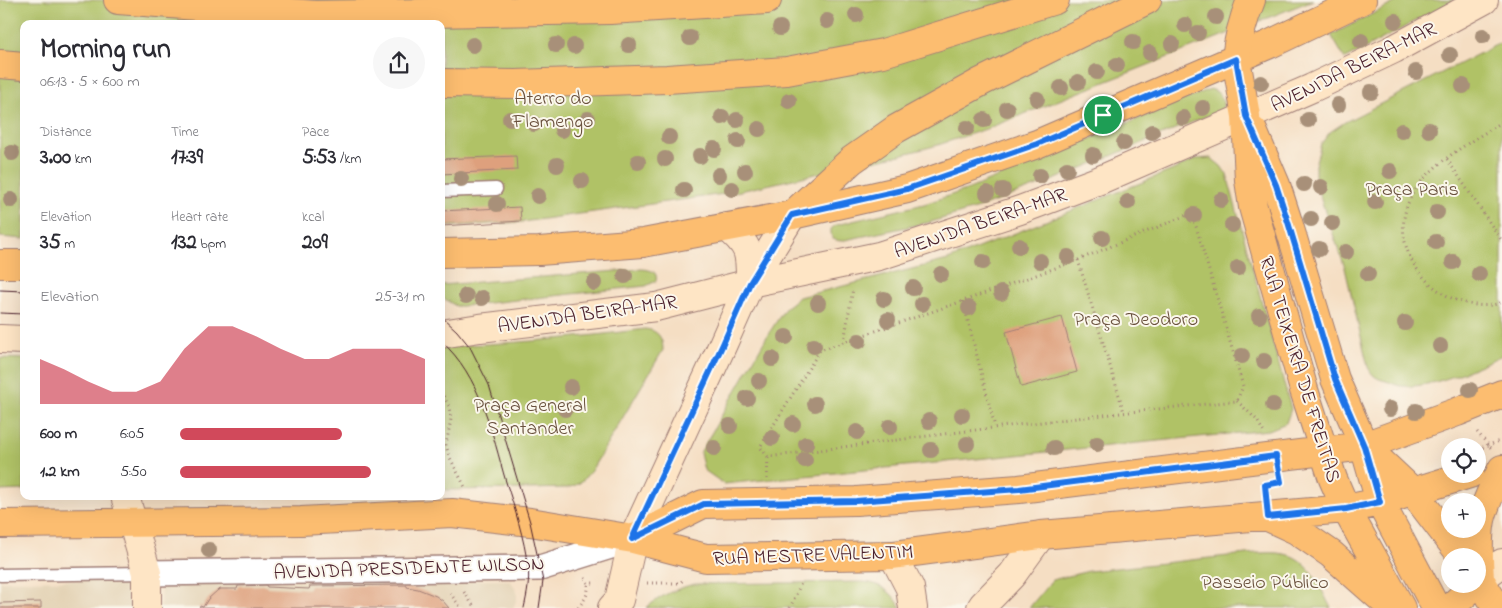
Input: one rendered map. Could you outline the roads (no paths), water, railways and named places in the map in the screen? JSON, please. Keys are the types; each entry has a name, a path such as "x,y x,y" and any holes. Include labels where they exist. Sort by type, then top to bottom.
{"main road":[{"path":"118,0 323,8 610,10 767,0"},
{"path":"445,83 515,84 667,79 787,71 883,53 1055,0"},
{"path":"612,608 619,600 632,539 750,283 792,215 852,160 896,129 981,82 1147,0"},
{"name":"RUA TEIXEIRA DE FREITAS","path":"1251,0 1242,24 1236,59 1246,116 1249,180 1253,207 1304,390 1333,480 1346,509 1401,608"},
{"path":"445,253 539,251 643,243 792,215 907,189 1037,144 1270,44 1362,0"},
{"name":"AVENIDA BEIRA-MAR","path":"445,333 656,307 750,283 858,262 879,256 1020,210 1100,180 1312,88 1394,49 1484,0"},
{"path":"0,64 20,66"},
{"name":"RUA TEIXEIRA DE FREITAS","path":"1246,116 1272,176 1285,212 1335,379 1364,446 1380,502 1436,608"},
{"path":"727,227 740,238 750,256 750,283"},
{"path":"0,264 20,264"},
{"path":"0,339 20,340"},
{"path":"632,539 704,504 856,501 1019,489 1364,446 1502,394"},
{"name":"RUA TEIXEIRA DE FREITAS","path":"1364,446 1413,492 1456,548"},
{"path":"1478,548 1481,521 1494,464"},
{"name":"RUA MESTRE VALENTIM","path":"632,539 706,558 892,555 1041,535 1346,509 1380,502 1442,483"},
{"path":"126,500 147,573 147,608"},
{"name":"AVENIDA PRESIDENTE WILSON","path":"0,524 301,520 452,513 530,522 632,539"},
{"path":"1268,517 1296,530 1331,554 1392,608"},
{"path":"981,608 1012,576 1041,535"},
{"path":"892,555 910,588 913,608"},
{"path":"1486,574 1502,563"},
{"path":"1486,592 1497,608"},
{"path":"1450,608 1465,593"}],"street":[{"name":"AVENIDA PRESIDENTE WILSON","path":"147,573 540,568 632,539"}],"lane":[{"path":"579,0 610,10"},
{"path":"445,191 496,189"},
{"path":"0,575 147,573"}],"tram line":[{"path":"0,290 20,291"},
{"path":"0,313 20,314"},
{"path":"445,320 470,347 489,385 530,522 543,581 539,608"},
{"path":"445,345 466,371 490,426 519,524 526,556 529,577 524,608"}],"park label":[{"name":"Aterro do Flamengo","path":"553,108"},
{"name":"Praça Paris","path":"1412,188"},
{"name":"Praça Deodoro","path":"1136,318"},
{"name":"Praça General Santander","path":"530,416"},
{"name":"Passeio Público","path":"1265,581"}]}
